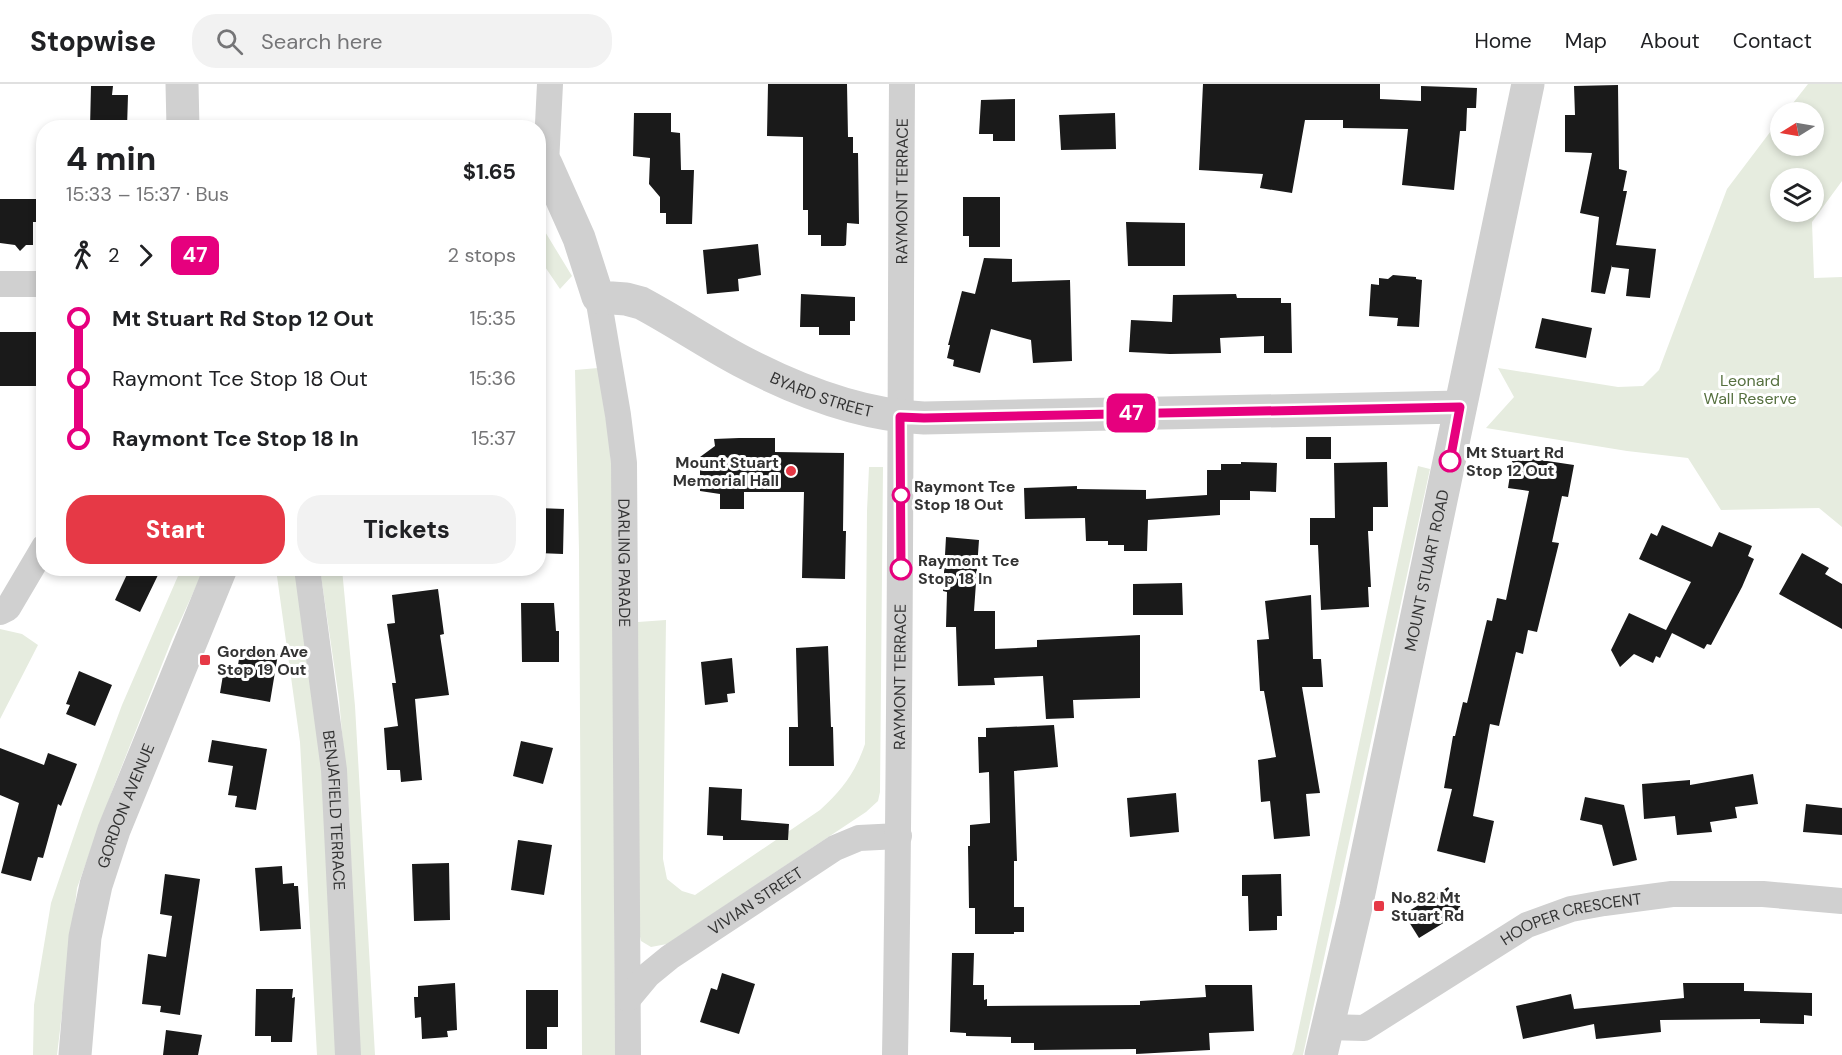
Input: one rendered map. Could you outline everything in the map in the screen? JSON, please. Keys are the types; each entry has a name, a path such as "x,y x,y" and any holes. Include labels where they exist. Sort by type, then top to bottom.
{"street":[{"path":"182,84 183,120"},
{"name":"DARLING PARADE","path":"546,124 550,84"},
{"name":"RAYMONT TERRACE","path":"895,1055 901,571 902,84"},
{"name":"MOUNT STUART ROAD","path":"1324,1041 1358,895 1528,84"},
{"name":"DARLING PARADE","path":"546,173 579,238 598,297 624,463 628,1055"},
{"path":"0,284 36,284"},
{"name":"BYARD STREET","path":"598,297 626,299 641,303 741,361 809,393 900,417 1460,407"},
{"path":"0,612 8,608 36,561"},
{"name":"GORDON AVENUE","path":"75,1055 84,938 96,885 114,830 218,576"},
{"name":"BENJAFIELD TERRACE","path":"308,576 334,770 348,1055"},
{"name":"VIVIAN STREET","path":"628,999 648,975 670,957 835,848 859,838 899,836"},
{"name":"HOOPER CRESCENT","path":"1324,1041 1364,1028 1527,925 1571,909 1672,894 1763,894 1842,901"}],"green space":[{"name":"Leonard Wall Reserve","path":"1808,84 1842,84 1842,181 1824,206 1824,168 1770,168 1770,222 1812,222 1814,278 1842,277 1842,527 1819,508 1721,510 1688,458 1627,451 1486,428 1514,397 1498,368 1618,387 1643,386 1659,370 1727,189 1770,132 1770,156 1824,156 1824,102 1794,102"},
{"path":"546,233 572,276 560,289 546,268"},
{"path":"598,368 609,439 613,488 615,1055 582,1055 579,550 575,370"},
{"path":"1418,466 1430,469 1303,1055 1292,1055 1294,1051"},
{"path":"869,467 883,467 880,792 878,801 866,812 667,944 651,947 641,941 639,932 638,622 666,620 663,859 667,879 682,891 695,895 820,810 835,795 857,764 865,744"},
{"path":"178,576 201,576 172,639 77,888 57,1055 33,1055 34,1005 51,903 122,705"},
{"path":"277,576 297,576 323,773 336,1055 317,1055 300,742"},
{"path":"321,576 343,576 355,706 375,1055 359,1055 349,810 339,699"},
{"path":"0,629 22,634 38,645 0,719"}],"building":[{"path":"768,84 847,84 848,137 853,137 853,153 858,153 859,224 847,223 846,245 844,246 821,246 821,235 808,235 808,210 803,210 803,137 767,136"},
{"path":"1203,84 1380,84 1380,99 1421,101 1421,86 1477,88 1476,108 1467,108 1466,131 1460,131 1454,190 1402,185 1408,129 1343,128 1343,120 1305,120 1292,193 1260,188 1263,174 1199,170"},
{"path":"1618,85 1619,169 1627,171 1623,191 1627,191 1616,245 1656,249 1650,298 1626,296 1629,269 1612,267 1612,265 1605,294 1591,292 1599,217 1580,213 1592,153 1565,152 1565,115 1575,115 1574,86"},
{"path":"91,86 113,86 112,95 128,95 127,120 90,120"},
{"path":"1015,99 1015,141 993,141 993,134 979,134 981,100"},
{"path":"634,113 671,113 671,132 680,133 681,170 694,170 692,224 666,224 666,213 660,213 660,197 649,184 650,158 633,156"},
{"path":"1115,113 1116,149 1061,150 1059,115"},
{"path":"963,197 1000,197 1000,247 969,247 969,236 963,236"},
{"path":"0,199 36,199 33,245 26,245 20,251 15,245 0,243"},
{"path":"1126,222 1185,223 1185,266 1128,266"},
{"path":"758,244 761,275 738,279 739,291 707,294 703,250"},
{"path":"984,258 1012,259 1012,282 1070,280 1072,361 1033,363 1031,340 991,329 980,373 953,366 954,360 947,358 950,345 948,345 962,291 975,294"},
{"path":"1393,275 1416,277 1422,280 1419,327 1397,326 1398,318 1369,316 1371,284 1379,285 1379,278 1388,279"},
{"path":"801,294 855,297 855,321 850,321 850,335 819,335 819,327 800,327"},
{"path":"1236,294 1237,298 1281,298 1281,303 1291,303 1292,353 1264,353 1264,336 1220,338 1221,353 1129,352 1131,320 1172,322 1173,295"},
{"path":"1542,318 1592,328 1586,358 1535,348"},
{"path":"0,332 36,332 36,386 0,386"},
{"path":"1306,437 1331,437 1331,459 1306,459"},
{"path":"775,438 775,452 844,453 845,579 802,578 804,492 744,492 744,509 720,509 720,494 700,491 700,457 715,446 714,439"},
{"path":"1513,456 1574,465 1568,497 1562,496 1552,542 1559,543 1537,632 1528,630 1523,654 1516,652 1499,726 1490,724 1473,816 1494,821 1485,863 1437,851 1452,789 1444,788 1453,736 1455,736 1463,702 1467,703 1487,620 1492,621 1497,598 1506,600 1529,491 1508,488"},
{"path":"1241,462 1277,463 1276,492 1250,491 1250,500 1220,500 1220,515 1148,520 1147,551 1124,551 1124,545 1108,545 1108,541 1086,541 1085,518 1025,519 1024,488 1077,486 1077,489 1146,490 1146,499 1207,495 1207,470 1221,470 1221,464 1241,464"},
{"path":"1387,462 1388,507 1373,507 1373,531 1368,531 1371,587 1368,587 1369,607 1321,610 1318,545 1310,545 1310,518 1335,518 1334,463"},
{"path":"546,508 564,509 563,554 546,553"},
{"path":"1662,525 1712,547 1719,532 1752,546 1748,556 1754,559 1711,645 1707,644 1704,649 1672,633 1660,658 1656,656 1653,663 1634,654 1620,667 1611,650 1629,613 1666,630 1691,582 1639,559 1651,533 1657,536"},
{"path":"946,537 979,540 974,611 995,611 995,649 1037,647 1037,640 1140,635 1140,698 1073,700 1074,718 1046,719 1043,676 994,678 995,685 958,686 956,627 946,627 947,592 943,591"},
{"path":"1802,553 1829,568 1825,574 1842,584 1842,629 1779,594"},
{"path":"126,576 158,576 140,612 115,600"},
{"path":"1182,583 1183,615 1133,615 1133,584"},
{"path":"438,589 444,634 440,635 449,695 415,699 422,780 401,782 400,770 387,770 384,728 398,726 392,683 396,683 387,624 395,623 392,595"},
{"path":"1311,595 1313,659 1321,659 1323,687 1302,687 1320,793 1306,794 1310,836 1274,839 1270,801 1261,802 1258,760 1276,757 1264,691 1260,691 1257,640 1269,639 1265,601"},
{"path":"521,603 554,603 556,631 559,631 559,662 522,662"},
{"path":"828,646 834,766 789,766 789,727 798,727 796,648"},
{"path":"241,647 278,654 270,702 220,693 224,669 237,671"},
{"path":"732,658 735,693 727,694 728,702 705,705 701,662"},
{"path":"79,671 112,685 95,726 66,714 70,705 66,704"},
{"path":"1054,725 1058,767 1014,771 1017,861 1014,861 1014,907 1024,907 1024,932 975,934 975,908 969,908 970,825 990,823 989,772 979,773 978,737 986,737 986,728"},
{"path":"212,740 267,749 256,810 235,807 237,796 228,795 233,766 208,762"},
{"path":"521,741 553,748 543,784 513,776"},
{"path":"0,748 44,765 48,753 77,764 61,806 58,804 43,858 38,857 31,881 1,873 19,803 0,795"},
{"path":"1753,774 1758,804 1735,807 1737,818 1710,822 1712,832 1677,835 1675,816 1644,819 1642,784 1690,780 1690,785"},
{"path":"709,787 742,789 741,820 789,824 788,840 723,840 723,836 707,835"},
{"path":"1176,793 1179,832 1130,837 1127,798"},
{"path":"1585,797 1624,805 1637,860 1613,866 1602,825 1580,820"},
{"path":"1806,804 1842,808 1842,835 1803,832"},
{"path":"518,840 552,845 544,895 511,890"},
{"path":"449,863 450,920 414,921 412,864"},
{"path":"282,866 283,884 294,883 294,886 298,886 301,929 260,931 255,868"},
{"path":"165,874 200,879 180,1015 160,1012 161,1006 142,1004 148,954 166,957 172,916 160,914"},
{"path":"1281,874 1282,916 1277,916 1277,930 1249,931 1248,896 1242,896 1242,875"},
{"path":"1448,887 1463,911 1419,938 1404,914"},
{"path":"952,953 974,953 973,985 984,985 984,1000 987,999 987,1006 1140,1005 1140,1001 1206,997 1205,985 1252,985 1254,1031 1209,1033 1210,1050 1136,1054 1136,1049 1034,1050 1034,1043 1011,1043 1011,1037 966,1036 966,1033 950,1032"},
{"path":"722,973 755,984 739,1034 700,1022 711,988 717,990"},
{"path":"455,983 457,1030 447,1031 448,1037 422,1039 421,1017 415,1018 414,997 418,997 418,986"},
{"path":"1683,983 1744,983 1744,991 1812,993 1812,1016 1804,1015 1804,1024 1760,1023 1760,1019 1660,1020 1661,1032 1596,1039 1594,1024 1523,1039 1516,1006 1571,994 1574,1009 1684,998"},
{"path":"256,989 293,989 292,998 295,997 292,1042 271,1042 271,1036 255,1036"},
{"path":"526,990 558,990 558,1027 547,1027 547,1049 526,1049"},
{"path":"166,1030 202,1035 198,1055 163,1055"}],"bus line":[{"name":"47","path":"901,569 900,417 1460,407 1450,461"}],"place":[{"name":"Mt Stuart Rd Stop 12 Out","path":"1450,461"},
{"name":"Mount Stuart Memorial Hall","path":"791,471"},
{"name":"Raymont Tce Stop 18 Out","path":"901,495"},
{"name":"Raymont Tce Stop 18 In","path":"901,569"},
{"name":"Gordon Ave Stop 19 Out","path":"205,660"},
{"name":"No.82 Mt Stuart Rd","path":"1379,906"}]}
